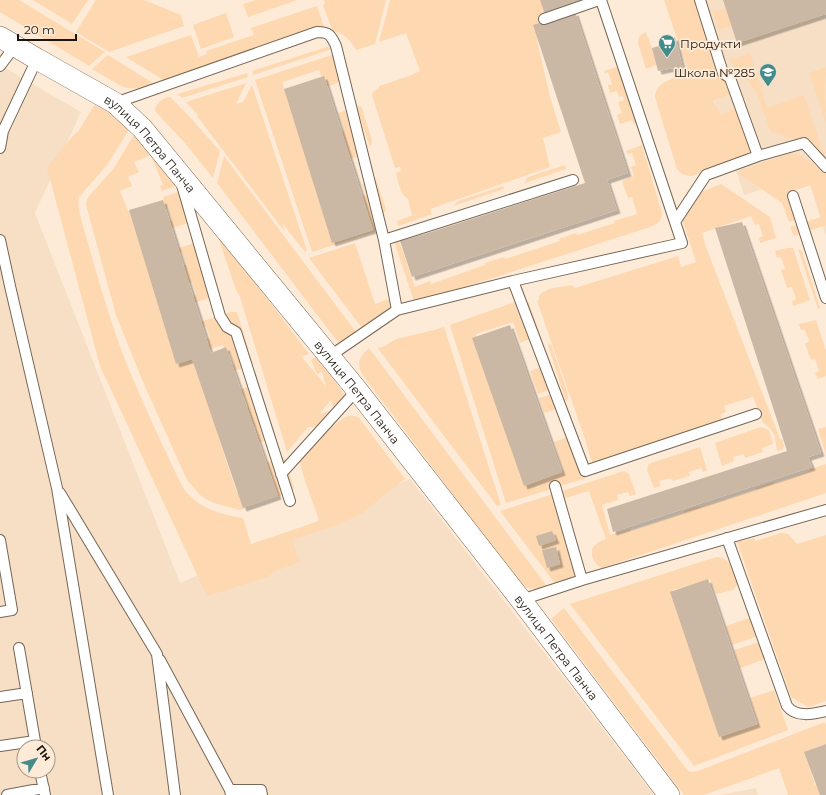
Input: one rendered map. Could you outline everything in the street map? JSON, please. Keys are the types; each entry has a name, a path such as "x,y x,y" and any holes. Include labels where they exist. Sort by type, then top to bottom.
{"street":[{"name":"вулиця Петра Панча","path":"7,41 115,104 142,128 358,390 521,600 669,795"}],"lane":[{"path":"330,356 396,310 513,281 682,243 600,0 544,19"},
{"path":"700,0 723,73 730,78 758,156"},
{"path":"115,104 317,32 326,32 332,38 336,46 384,240 396,310"},
{"path":"0,66 7,41"},
{"path":"0,148 3,131 37,59"},
{"path":"675,222 706,176 758,156 804,143 826,167"},
{"path":"178,172 220,316 227,327 236,332 290,501"},
{"path":"384,240 573,180"},
{"path":"793,196 826,298"},
{"path":"0,240 57,488 108,795"},
{"path":"513,281 585,471 756,414"},
{"path":"281,474 358,390"},
{"path":"555,486 582,580"},
{"path":"57,488 157,654 231,792 261,790 262,795"},
{"path":"521,600 582,580 826,510"},
{"path":"727,538 786,706 801,714 812,714 826,711"},
{"path":"0,540 12,610 0,612"},
{"path":"19,648 34,739"},
{"path":"157,654 175,795"},
{"path":"0,697 27,693"},
{"path":"0,746 16,745"},
{"path":"7,795 44,792 42,779"}],"shaded area":[{"path":"0,0 19,0 105,52 89,66 0,12"},
{"path":"33,0 88,0 72,24"},
{"path":"96,0 144,0 181,15 184,26 109,52 76,32"},
{"path":"256,0 297,0 248,17 243,4"},
{"path":"324,0 386,0 375,44 356,50 344,35 333,32 323,5 325,4"},
{"path":"390,0 544,0 547,8 537,36 538,45 550,97 561,132 543,138 550,167 430,209 432,214 398,226 397,221 416,214 412,215 408,199 403,194 400,187 396,173 401,171 400,167 395,168 372,95 373,92 379,88 379,86 420,71 406,33 379,42"},
{"path":"664,0 698,0 726,85 731,93 713,101 721,115 738,107 752,148 749,155 741,160 692,176 687,176 677,169 655,97 656,91 663,83 689,74"},
{"name":"Школа №285","path":"682,0 826,0 826,236 807,175 744,195"},
{"path":"317,6 326,33 168,83 126,57 191,35 199,57 207,54 206,51 254,35 251,28"},
{"path":"726,8 732,26 719,30 713,12"},
{"path":"226,13 234,37 201,49 193,25"},
{"path":"646,32 658,64 646,69 638,43 640,36"},
{"path":"327,47 335,48 253,75 252,71"},
{"path":"750,53 767,108 804,95 825,157 798,141 770,130 756,91 729,60"},
{"path":"335,54 342,79 335,84 326,87 319,70 282,82 330,227 362,196 366,195 362,184 376,179 386,209 381,218 377,231 312,252 255,80"},
{"path":"108,55 158,86 136,89 123,87 92,69"},
{"path":"0,65 81,112 35,213 180,583 410,479 654,795 0,795"},
{"path":"620,66 639,122 634,124 632,120 620,124 617,115 622,113 618,102 624,100 623,96 619,97 617,91 610,93 608,85 612,84 608,72 605,73 604,71"},
{"path":"826,67 825,89 826,123 809,73"},
{"path":"247,73 248,77 182,98 178,94"},
{"path":"246,83 236,104 243,102 252,85 307,251 305,252 282,223 285,232 197,116 198,115 186,102"},
{"path":"167,97 170,97 189,116 220,151 213,178 185,143 155,111 159,102"},
{"path":"95,104 112,113 130,128 107,165 79,197 78,202 80,215 103,294 124,357 182,487 195,501 201,505 222,513 243,518 251,544 319,521 301,468 300,456 309,444 319,435 349,416 356,416 359,418 405,479 361,514 334,526 292,540 300,562 275,571 268,577 207,596 100,366 47,168 79,130"},
{"path":"361,106 372,140 370,147 356,107"},
{"path":"353,108 361,156 349,159 340,133 344,130 338,113"},
{"path":"135,133 181,184 162,191 160,186 163,185 151,155 134,162 139,172 128,177 132,186 120,191 128,211 131,211 194,354 221,437 219,439 237,493 273,481 269,470 265,470 263,464 284,457 294,487 291,492 240,510 214,503 200,495 187,480 143,382 116,315 86,205 87,199 114,168"},
{"path":"642,145 662,213 661,219 657,224 419,302 414,301 394,241 398,238 415,287 430,281 431,284 485,265 485,263 504,257 505,259 560,241 559,239 576,233 577,235 615,223 614,221 637,214 632,197 628,198 622,181 634,176 631,167 636,165 632,153 628,154 626,151"},
{"path":"788,154 801,156 826,173 826,225 794,236 790,227 821,217 811,185 790,192 799,219 789,222 782,203 736,172"},
{"path":"224,156 359,336 342,345 337,341 217,183"},
{"path":"565,165 566,169 525,183 526,179 531,176"},
{"path":"721,184 770,217 776,238 760,243 759,238 763,236 759,224 755,225 751,216 702,233 706,247 784,446 782,450 777,451 775,437 770,428 763,423 753,397 724,406 726,412 721,414 722,421 594,464 591,460 537,301 539,300 539,296 550,289 572,285 575,288 678,256 681,267 696,262 681,216 691,196"},
{"path":"503,186 504,189 453,206 458,201"},
{"path":"182,191 192,222 169,229 167,222 172,220 168,208 164,210 161,201 164,200 163,197"},
{"path":"216,231 309,354 301,356 326,386 322,372 317,374 311,360 316,357 336,382 344,395 342,404 333,416 321,424 308,427 287,452 240,297 236,290","holes":["331,400 334,409 320,414"]},
{"path":"198,242 212,297 194,303 192,297 196,294 192,282 188,284 182,266 186,264 182,252 177,253 176,249"},
{"path":"355,243 375,304 393,298 396,304 365,332 309,258"},
{"path":"793,248 810,300 793,306 792,301 796,299 792,287 787,288 781,270 785,269 781,257 777,258 775,251"},
{"path":"798,249 802,251 820,308 818,309"},
{"path":"521,300 529,303 540,334 520,343 513,322 476,334 525,481 563,469 554,442 573,435 586,478 506,503 450,325"},
{"path":"230,312 237,312 253,364 251,366 233,371 231,366 234,364 230,353 226,354 223,345 209,349 206,339 210,338 206,326 202,327 200,322"},
{"path":"816,320 826,351 826,376 818,379 815,373 819,371 815,359 811,360 805,344 809,341 805,330 801,330 799,324"},
{"path":"444,327 501,505 497,506 378,348 383,347 396,339"},
{"path":"551,344 567,391 568,398 566,402 548,345"},
{"path":"369,348 548,588 534,589 523,587 361,373 359,365 360,358"},
{"path":"541,363 556,387 538,394 530,371 539,368 539,364"},
{"path":"258,384 276,437 256,444 255,439 258,438 255,427 251,428 245,409 248,407 244,396 240,398 238,390"},
{"path":"558,392 557,409 544,413 539,398"},
{"path":"761,427 769,430 773,444 762,448 763,452 745,458 744,454 733,457 734,461 722,466 715,443"},
{"path":"826,427 826,455 818,429"},
{"path":"700,447 707,470 703,472 701,468 689,472 690,476 673,481 671,478 659,481 661,486 654,488 647,470 648,465"},
{"path":"826,464 826,493 602,568 595,562 592,555 592,549 595,545 606,539 589,491 555,501 577,574 575,578 557,586 500,511 624,471 629,474 636,494 630,496 628,492 617,495 618,500 602,505 610,535 630,529 631,531 684,513 684,511 756,490 756,488 773,482 774,484"},
{"path":"781,533 788,534 797,544 826,535 826,701 809,707 791,697 737,542 754,538 756,541"},
{"path":"716,557 725,560 731,566 738,584 733,590 716,594 710,579 673,590 720,736 759,724 750,698 774,690 788,730 694,766 570,604"},
{"path":"564,608 688,771 698,771 825,722 826,747 825,744 814,748 815,752 806,756 815,785 826,782 826,795 788,795 779,768 704,795 684,795 551,619"},
{"path":"752,617 758,636 732,645 726,626"},
{"path":"759,642 764,658 763,660 740,668 734,650"},
{"path":"756,788 758,795 719,795"}],"building":[{"path":"540,0 588,0 545,14"},
{"path":"723,0 826,0 826,14 737,43"},
{"path":"575,12 628,173 607,180 617,210 412,277 400,241 585,183 533,25"},
{"name":"Продукти","path":"675,37 683,69 674,71 673,68 658,71 652,48 666,44 665,40"},
{"path":"324,76 373,230 332,243 284,89"},
{"path":"163,200 211,353 226,347 278,496 243,508 192,359 176,364 129,210"},
{"path":"742,222 821,453 808,457 812,467 613,532 607,509 787,451 715,228"},
{"path":"510,325 562,472 524,486 472,338"},
{"path":"552,531 556,540 539,546 536,536"},
{"path":"556,547 560,564 547,568 542,550"},
{"path":"708,579 757,724 719,737 670,592"},
{"path":"826,744 826,795 820,795 804,752"}],"place":[{"name":"Продукти","path":"667,58"},
{"name":"Школа №285","path":"768,87"}]}
